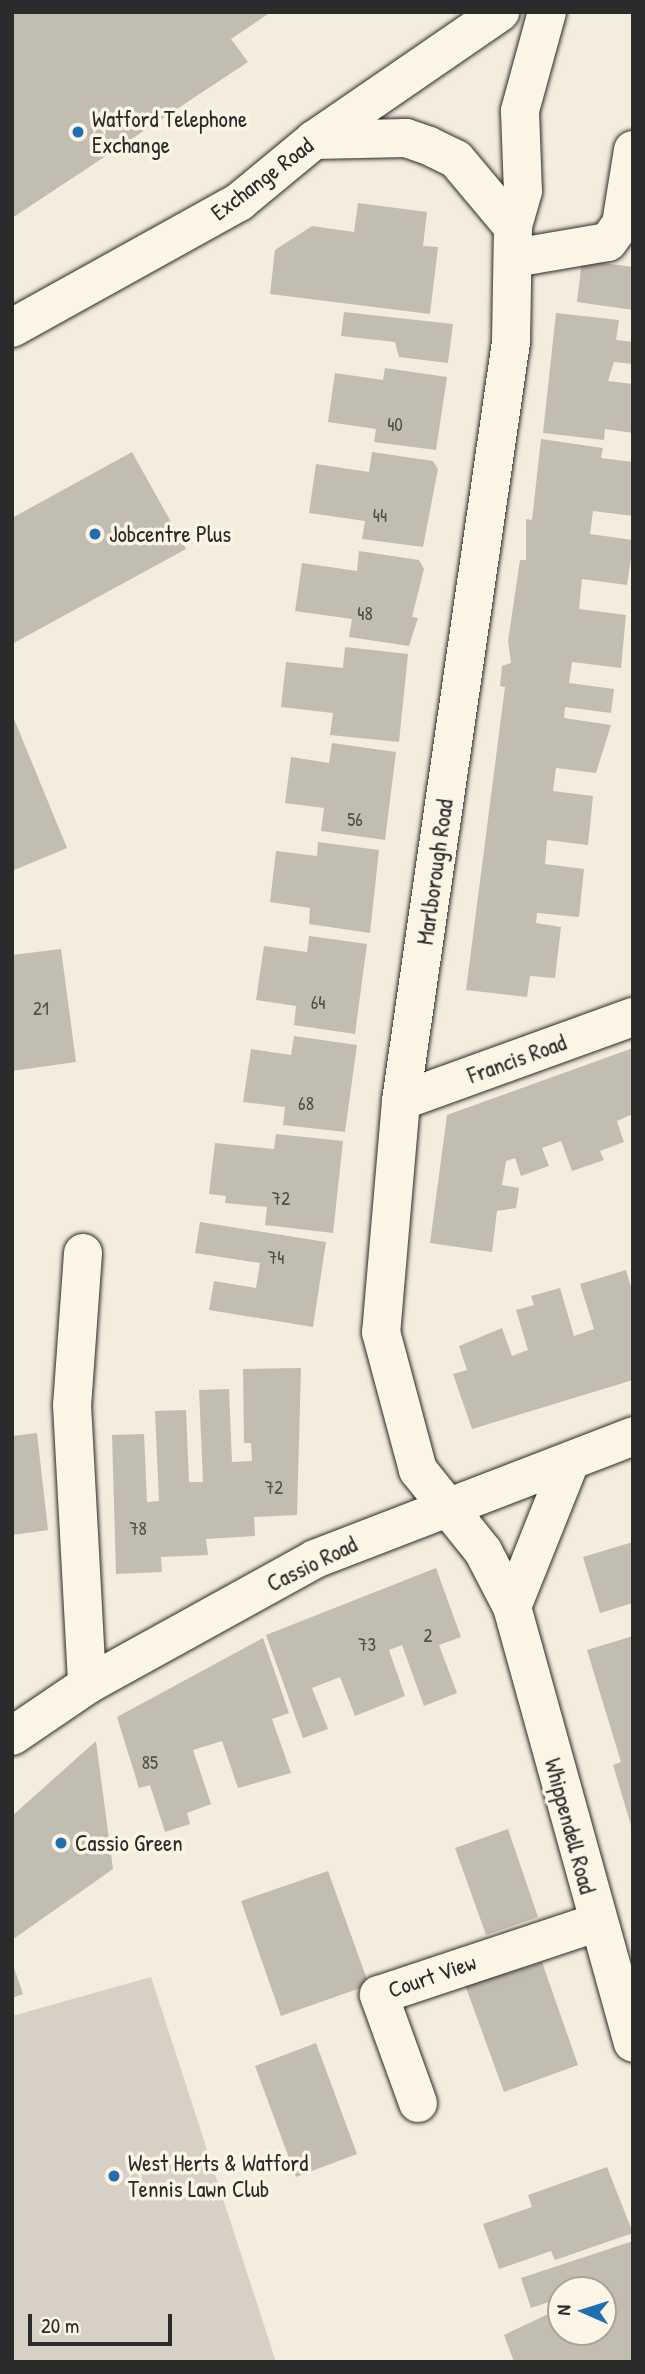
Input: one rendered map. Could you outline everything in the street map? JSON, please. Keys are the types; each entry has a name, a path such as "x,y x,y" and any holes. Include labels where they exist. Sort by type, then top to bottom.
{"street":[{"name":"Exchange Road","path":"12,328 239,202 314,140 500,12"},
{"name":"Marlborough Road","path":"444,1506 418,1470 381,1332 401,1101 512,342 514,242 523,191 520,111 547,12"},
{"path":"314,140 383,137 429,146 456,159 514,242 608,242 621,224 633,150"},
{"name":"Francis Road","path":"401,1101 633,1017"},
{"path":"83,1253 72,1405 76,1568 88,1685"},
{"name":"Cassio Road","path":"12,1736 88,1685 315,1559 444,1506 570,1462 633,1436"},
{"path":"512,1607 570,1462"},
{"name":"Whippendell Road","path":"444,1506 483,1551 512,1607 596,1923 633,2043"},
{"name":"Court View","path":"418,2103 379,1995 596,1923"}],"shaded area":[{"name":"West Herts & Watford Tennis Lawn Club","path":"151,1977 276,2362 12,2362 12,2016"}],"building":[{"name":"Watford Telephone Exchange","path":"12,12 271,12 231,39 248,62 12,218"},
{"path":"358,203 427,212 423,246 438,247 430,314 270,294 275,250 312,226 354,232"},
{"path":"582,260 633,267 633,310 577,302"},
{"path":"344,312 453,324 448,363 399,357 395,342 341,336"},
{"path":"556,313 619,320 616,340 633,342 633,364 614,362 608,381 633,384 633,433 605,429 604,440 543,433"},
{"path":"385,368 447,377 436,450 374,442 376,429 328,422 335,373 383,380"},
{"path":"541,439 603,448 601,458 633,462 633,516 593,511 590,534 633,540 633,545 627,585 582,579 579,609 626,615 621,668 572,662 569,683 614,689 611,713 565,707 564,718 611,725 596,773 556,768 553,791 593,796 588,845 547,840 545,864 584,869 579,917 537,913 536,923 561,927 555,978 530,976 527,997 466,990 505,687 500,686 502,666 511,663 508,641 520,560 526,560 526,519 532,520"},
{"name":"Jobcentre Plus","path":"132,452 186,549 12,644 12,518"},
{"path":"372,452 433,461 438,469 423,547 362,539 365,521 309,513 316,464 369,472"},
{"path":"359,551 419,560 424,569 412,617 418,618 409,646 349,637 352,619 295,611 302,563 357,571"},
{"path":"345,647 408,654 399,742 330,735 333,713 281,707 286,662 343,668"},
{"path":"12,714 67,848 12,871"},
{"path":"332,743 396,752 385,840 321,831 324,808 285,803 291,757 329,763"},
{"path":"318,842 379,850 370,933 309,924 310,908 270,902 276,851 317,856"},
{"path":"309,936 367,944 355,1034 294,1025 296,1006 256,1000 264,946 307,952"},
{"path":"61,949 76,1062 12,1071 12,955"},
{"path":"294,1036 357,1045 345,1132 283,1125 285,1107 243,1102 251,1049 291,1055"},
{"path":"633,1048 633,1114 617,1121 624,1142 600,1151 604,1160 572,1171 561,1141 542,1148 549,1166 521,1176 515,1158 506,1161 502,1185 519,1188 516,1208 497,1211 492,1252 430,1243 447,1115"},
{"path":"276,1134 343,1141 333,1233 265,1225 267,1207 225,1203 226,1196 209,1194 215,1143 274,1149"},
{"path":"200,1222 326,1242 313,1327 209,1310 214,1281 256,1288 260,1263 195,1253"},
{"path":"626,1270 633,1294 633,1380 472,1429 453,1374 467,1370 459,1346 502,1328 512,1356 528,1350 516,1310 534,1305 531,1296 560,1288 574,1336 594,1329 580,1284"},
{"path":"301,1368 297,1515 254,1517 255,1536 206,1539 208,1555 161,1557 162,1572 116,1574 112,1435 144,1434 147,1502 159,1501 155,1411 186,1410 189,1482 203,1482 199,1390 229,1389 232,1462 252,1461 251,1443 244,1443 243,1369"},
{"path":"37,1433 48,1530 12,1535 12,1436"},
{"path":"633,1542 633,1603 600,1613 583,1557"},
{"path":"436,1568 461,1637 439,1645 457,1693 424,1706 402,1645 389,1650 405,1696 355,1716 340,1677 312,1688 328,1729 303,1738 266,1635"},
{"path":"633,1636 632,1829 613,1765 621,1762 587,1650"},
{"path":"263,1638 289,1713 272,1719 291,1773 238,1788 222,1741 193,1750 211,1804 187,1813 190,1824 165,1832 150,1785 139,1788 117,1717"},
{"name":"Cassio Green","path":"96,1741 113,1869 12,1940 12,1816"},
{"path":"508,1829 538,1917 486,1935 455,1848"},
{"path":"328,1871 369,1985 281,2016 241,1901"},
{"path":"500,1960 505,1974 542,1962 578,2065 504,2092 461,1974"},
{"path":"12,1962 23,1994 12,1998"},
{"path":"316,2043 357,2154 296,2177 255,2066"},
{"path":"607,2167 633,2233 555,2260 551,2251 499,2269 483,2224 532,2207 528,2195"},
{"path":"633,2241 633,2362 514,2362 504,2335 547,2315 547,2346 617,2346 617,2276 547,2276 547,2303 531,2308 521,2278"}],"place":[{"name":"Watford Telephone Exchange","path":"78,132"},
{"name":"Jobcentre Plus","path":"95,534"},
{"name":"Cassio Green","path":"61,1843"},
{"name":"West Herts & Watford Tennis Lawn Club","path":"114,2176"}]}
